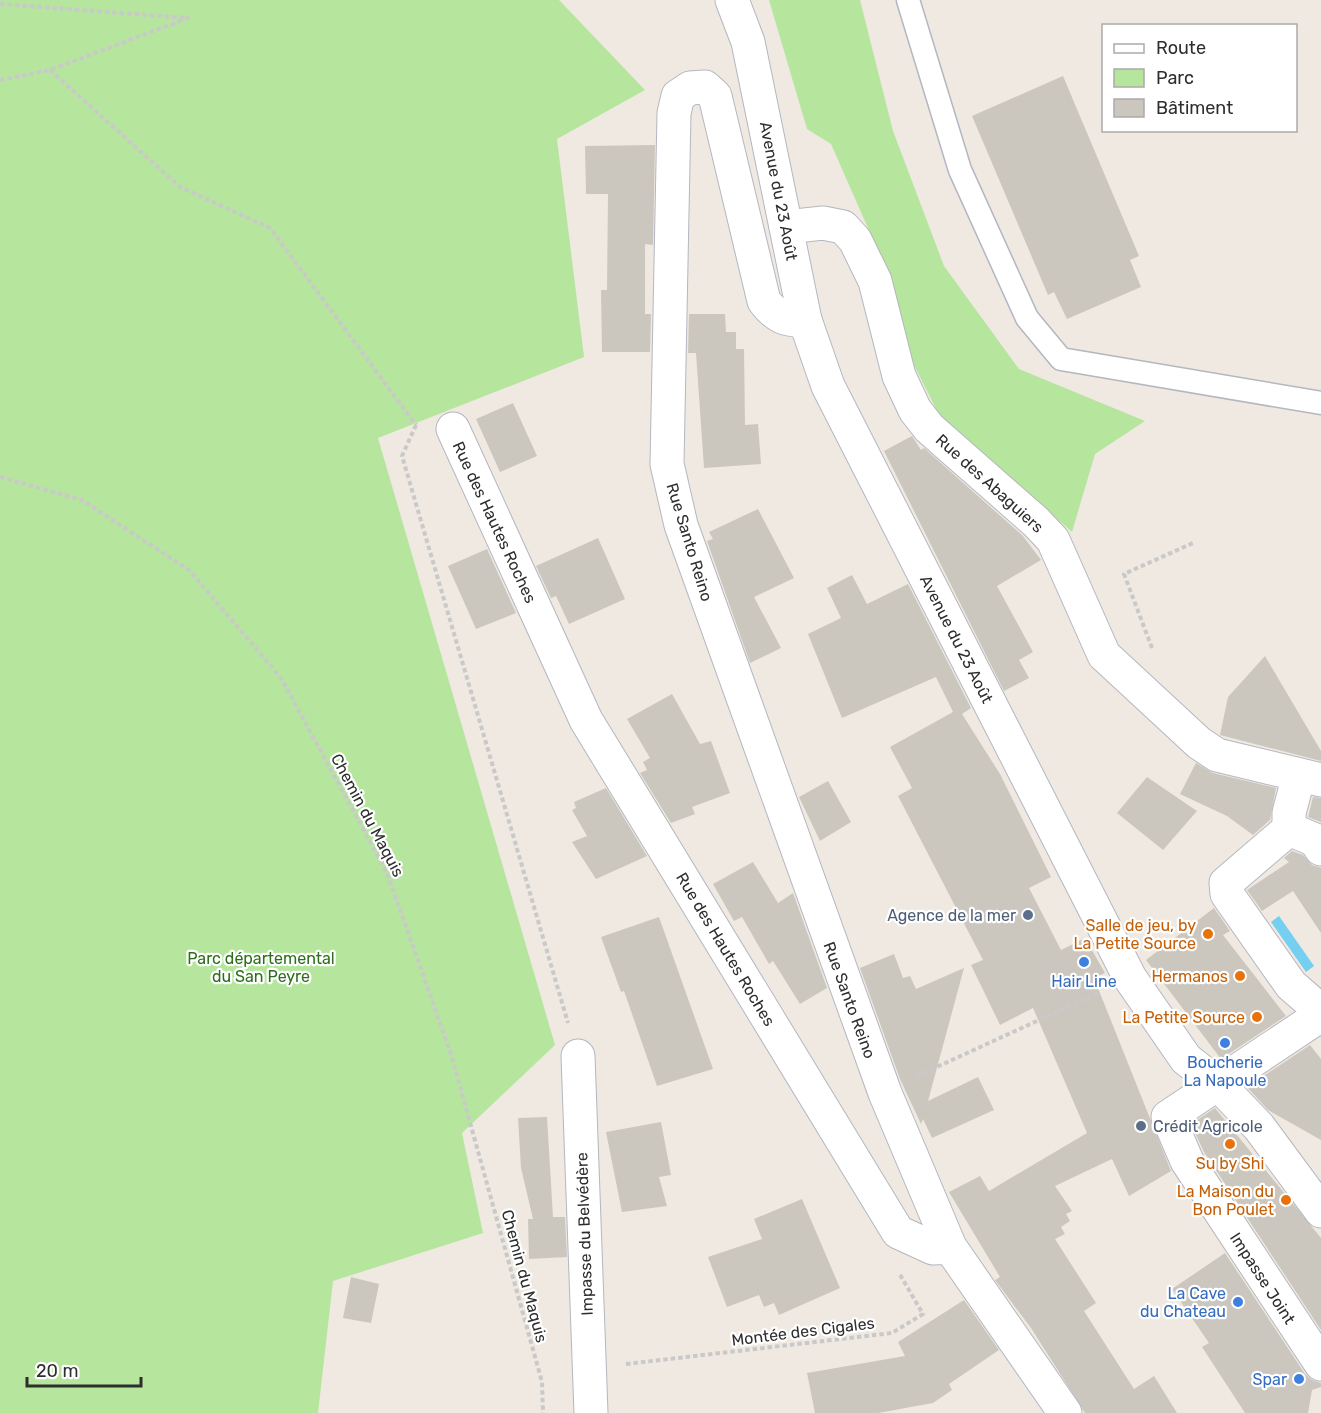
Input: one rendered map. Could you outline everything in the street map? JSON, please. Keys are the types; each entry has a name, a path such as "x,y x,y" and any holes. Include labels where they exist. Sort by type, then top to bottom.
{"street":[{"name":"Avenue du 23 Août","path":"732,0 748,42 805,320 834,396 1130,978 1186,1059 1219,1085 1315,1193"},
{"name":"Rue Santo Reino","path":"805,320 784,319 771,310 764,301 715,96 705,87 690,88 678,96 674,113 667,464 681,525 826,936 885,1093 950,1247"},
{"name":"Rue des Abaguiers","path":"786,226 823,223 843,227 855,240 875,281 899,376 915,410 929,428 1036,522 1053,540 1104,655 1199,743 1217,755 1310,777"},
{"name":"Rue des Hautes Roches","path":"453,429 586,720 898,1232"},
{"path":"1310,777 1289,813 1289,829 1226,883 1227,894 1291,985 1321,1011"},
{"path":"1289,829 1315,840 1321,849"},
{"path":"1219,1085 1321,1015"},
{"name":"Impasse du Belvédère","path":"578,1056 591,1413"},
{"name":"Impasse Joint","path":"1219,1085 1168,1117 1187,1161 1321,1364"},
{"path":"898,1232 933,1248 950,1247 1065,1413"}],"lane":[{"path":"909,0 960,170 1027,318 1061,359 1321,403"}],"path":[{"path":"0,4 188,18 50,70 0,80"},
{"path":"50,70 180,187 270,228 416,425 453,429"},
{"path":"416,425 402,456 578,1056"},
{"name":"Chemin du Maquis","path":"0,477 82,500 189,570 281,678 387,873 451,1054 542,1382 543,1413"},
{"path":"1156,657 1124,574 1193,543"},
{"path":"912,1078 1130,978"},
{"name":"Montée des Cigales","path":"589,1368 892,1333 923,1314 892,1260 898,1232"}],"green space":[{"name":"Parc départemental du San Peyre","path":"0,0 559,0 645,90 557,139 584,357 378,438 555,1045 462,1133 483,1233 333,1281 318,1413 0,1413"},
{"path":"769,0 860,0 893,131 944,266 1019,369 1145,421 1095,454 1072,532 939,415 910,357 896,305 875,244 831,144 807,129"}],"water":[{"path":"1279,916 1314,966 1306,972 1271,922"}],"building":[{"path":"1063,76 1139,256 1130,260 1141,287 1067,319 1054,292 1048,295 972,116"},
{"path":"655,145 653,245 645,244 645,314 651,314 650,352 602,352 601,290 607,290 608,194 586,194 585,146"},
{"path":"689,314 725,314 726,332 736,332 736,349 744,349 745,425 758,424 761,464 704,468 696,353 688,353"},
{"path":"513,403 537,456 500,472 476,419"},
{"path":"912,436 921,450 924,448 1023,536 1041,560 997,586 1033,652 1019,660 1029,678 1004,691 884,451"},
{"path":"758,509 794,578 754,597 781,648 750,663 707,541 713,539 709,532"},
{"path":"598,538 625,599 569,624 556,596 551,598 536,566"},
{"path":"487,549 516,613 476,629 448,566"},
{"path":"852,575 867,604 908,584 971,708 962,714 1000,774 1051,877 1029,888 1061,950 1085,938 1105,973 1094,978 1171,1171 1129,1196 1112,1159 1055,1186 1072,1211 1066,1214 1070,1221 1061,1227 1065,1234 1055,1239 1096,1303 1084,1311 1134,1389 1154,1376 1177,1413 1085,1413 1031,1328 995,1280 1000,1277 949,1192 980,1176 989,1191 1087,1133 1033,1008 1000,1025 971,965 983,960 898,796 912,788 890,747 953,712 936,677 842,718 808,634 841,618 827,588"},
{"path":"1265,656 1321,751 1321,761 1220,735 1228,697"},
{"path":"672,694 700,744 711,741 730,793 692,807 695,814 671,823 640,773 647,770 643,762 650,758 627,719"},
{"path":"1196,763 1213,773 1276,788 1270,820 1253,835 1227,816 1180,794"},
{"path":"1147,777 1197,811 1163,850 1117,813"},
{"path":"828,781 851,822 820,841 799,797"},
{"path":"606,788 647,856 596,879 572,842 587,836 572,810 576,808 574,802"},
{"path":"1313,797 1321,798 1321,822 1308,817"},
{"path":"1292,851 1303,855 1312,865 1321,868 1321,933 1293,891 1262,911 1247,890 1289,862 1284,858"},
{"path":"753,862 778,903 793,893 827,988 800,1004 773,961 769,964 742,917 734,921 713,884"},
{"path":"1214,908 1230,931 1223,935 1286,1016 1221,1059 1146,960"},
{"path":"659,917 713,1069 657,1086 624,991 621,992 601,937"},
{"path":"894,954 903,978 910,976 916,989 964,968 928,1101 978,1077 994,1110 932,1138 923,1119 921,1124 900,1079 860,968"},
{"path":"1310,1045 1321,1059 1321,1140 1268,1110 1247,1087"},
{"path":"1215,1108 1321,1238 1321,1330 1204,1152 1191,1124"},
{"path":"547,1117 553,1217 565,1217 567,1257 529,1259 528,1219 533,1219 521,1168 518,1118"},
{"path":"661,1122 671,1175 659,1177 667,1206 622,1212 606,1132"},
{"path":"802,1199 840,1288 779,1315 774,1303 764,1307 759,1295 727,1307 708,1257 762,1239 754,1219"},
{"path":"1225,1253 1305,1374 1321,1383 1321,1387 1312,1390 1308,1413 1245,1413 1202,1347 1209,1343 1172,1289"},
{"path":"351,1277 379,1284 371,1323 343,1318"},
{"path":"964,1300 999,1350 949,1384 952,1390 933,1403 878,1413 815,1413 807,1373 905,1356 898,1342"}],"place":[{"name":"Agence de la mer","path":"1028,915"},
{"name":"Salle de jeu, by La Petite Source","path":"1208,934"},
{"name":"Hair Line","path":"1084,962"},
{"name":"Hermanos","path":"1240,976"},
{"name":"La Petite Source","path":"1257,1017"},
{"name":"Boucherie La Napoule","path":"1225,1043"},
{"name":"Crédit Agricole","path":"1141,1126"},
{"name":"Su by Shi","path":"1230,1144"},
{"name":"La Maison du Bon Poulet","path":"1286,1200"},
{"name":"La Cave du Chateau","path":"1238,1302"},
{"name":"Spar","path":"1299,1379"}]}
